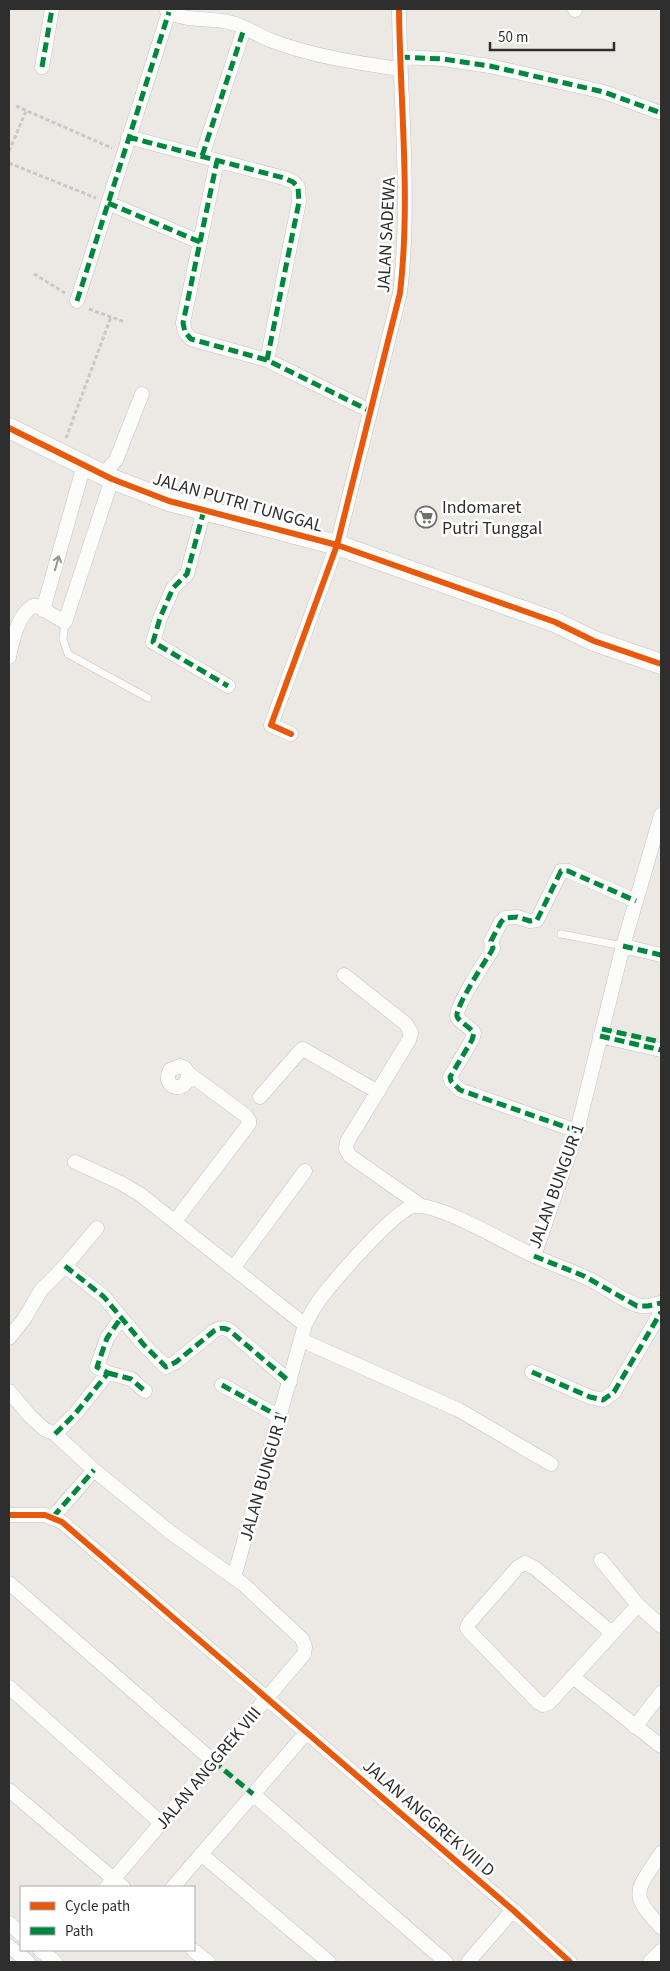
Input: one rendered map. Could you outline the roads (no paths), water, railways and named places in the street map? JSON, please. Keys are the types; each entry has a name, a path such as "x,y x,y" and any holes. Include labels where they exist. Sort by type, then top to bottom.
{"street":[{"path":"42,67 52,9"},
{"name":"JALAN SADEWA","path":"291,734 271,725 337,545 400,293 403,268 405,136 400,63 399,9"},
{"path":"77,301 167,10 182,17 222,20 235,23 270,40 320,55 400,63 443,60 490,66 604,92 661,113"},
{"path":"202,156 244,29"},
{"path":"128,137 284,178 294,182 298,188 300,195 267,360"},
{"path":"217,160 184,323 184,332 191,339 267,360 370,411"},
{"path":"108,203 200,242"},
{"path":"9,657 14,634 25,611 34,606 65,622 108,477 142,394"},
{"name":"JALAN PUTRI TUNGGAL","path":"9,428 108,477 169,501 337,545 555,622 594,641 661,664"},
{"path":"44,610 84,465"},
{"path":"204,510 187,574 172,588 160,618 154,642 228,686"},
{"name":"JALAN BUNGUR 1","path":"234,1577 305,1325 328,1289 389,1224 407,1208 420,1205 438,1209 534,1256 577,1131 623,946 661,815"},
{"path":"577,1131 455,1087 450,1077 472,1040 474,1033 458,1019 457,1013 468,990 493,948 491,940 501,922 507,917 517,917 530,921 537,920 561,871 568,871 636,901"},
{"path":"623,946 661,956"},
{"path":"344,975 410,1029 409,1040 347,1142 346,1149 350,1156 420,1205"},
{"path":"601,1033 661,1042"},
{"path":"601,1033 661,1050"},
{"path":"260,1097 300,1051 303,1050 378,1092"},
{"path":"174,1221 249,1124 249,1120 245,1115 188,1073"},
{"path":"75,1162 121,1183 141,1195 305,1325"},
{"path":"234,1267 305,1171"},
{"path":"9,1338 24,1319 41,1290 65,1266 97,1228"},
{"path":"534,1256 591,1280 637,1306 661,1303"},
{"path":"65,1266 104,1297 144,1345 166,1367 176,1362 214,1331 224,1328 230,1330 290,1382"},
{"path":"532,1372 590,1397 603,1400 614,1392 661,1312"},
{"path":"121,1318 107,1338 96,1367 108,1373 131,1379 145,1391"},
{"path":"301,1340 459,1410 551,1464"},
{"path":"55,1434 75,1414 108,1373"},
{"path":"222,1385 280,1417"},
{"path":"9,1391 44,1429 55,1434 94,1470 170,1532 234,1577"},
{"path":"9,1515 45,1515 53,1517 94,1470"},
{"name":"JALAN ANGGREK VIII D","path":"53,1517 78,1535 513,1910 570,1962"},
{"path":"601,1560 638,1605 661,1626"},
{"path":"612,1632 535,1568 525,1564 518,1567 468,1623 467,1628 542,1705 549,1703 638,1605"},
{"name":"JALAN ANGGREK VIII","path":"114,1885 162,1823 304,1654 305,1647 302,1640 234,1577"},
{"path":"9,1583 213,1761"},
{"path":"573,1677 661,1746"},
{"path":"9,1687 162,1823"},
{"path":"635,1726 661,1693"},
{"path":"174,1886 306,1733"},
{"path":"9,1790 114,1885"},
{"path":"253,1794 446,1962"},
{"path":"661,1853 641,1885 639,1895 644,1908 661,1926"},
{"path":"201,1854 329,1962"},
{"path":"468,1962 513,1910"},
{"path":"9,1923 20,1933"},
{"path":"9,1946 28,1962"},
{"path":"194,1951 208,1962"},
{"path":"650,1962 661,1951"}],"lane":[{"path":"65,622 63,639 68,654 148,698"},
{"path":"561,934 623,946"}],"place":[{"name":"Indomaret Putri Tunggal","path":"426,517"}]}
